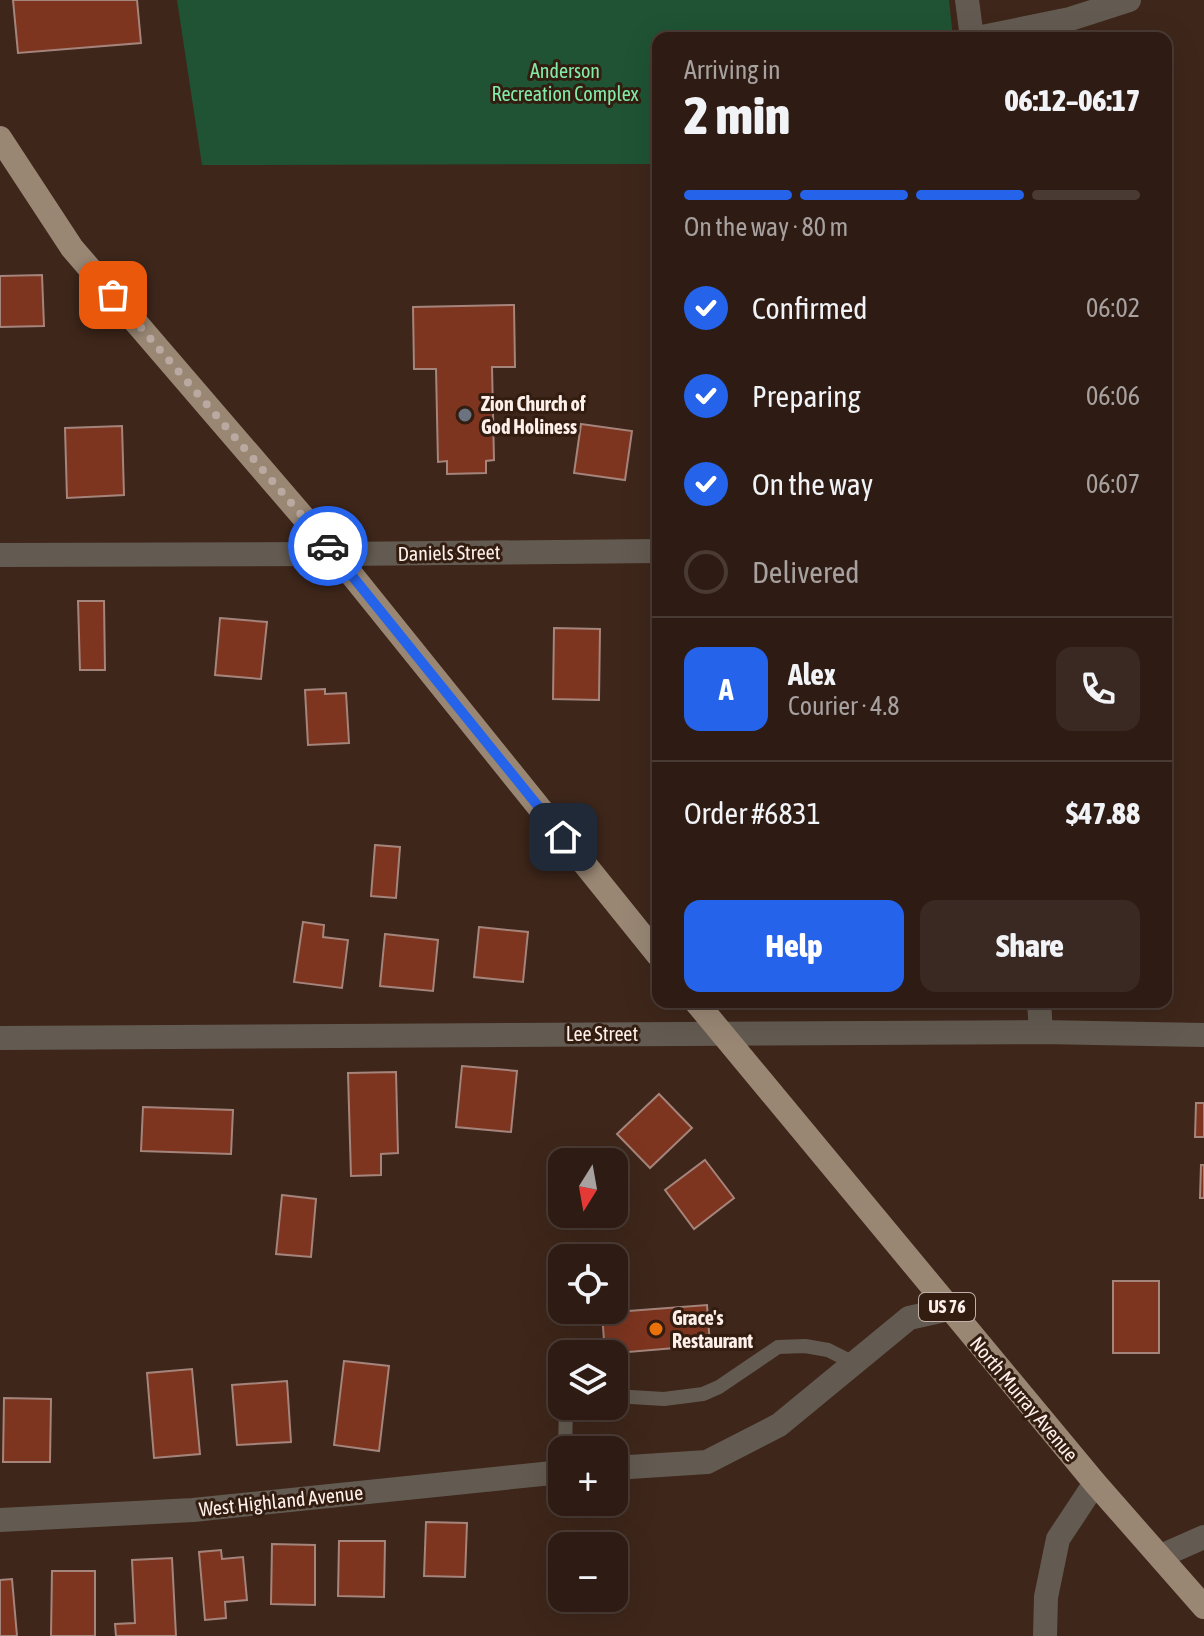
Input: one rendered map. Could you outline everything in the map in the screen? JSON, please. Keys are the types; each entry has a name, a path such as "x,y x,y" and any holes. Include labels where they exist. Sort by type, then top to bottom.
{"main road":[{"path":"0,138 72,248 335,554 652,948"},
{"name":"North Murray Avenue","path":"701,1008 1095,1483 1204,1607"}],"street":[{"path":"967,0 973,32"},
{"path":"1004,32 1070,19 1129,0"},
{"name":"Daniels Street","path":"0,555 652,551"},
{"path":"1039,1008 1041,1032"},
{"name":"Lee Street","path":"0,1038 1041,1032 1204,1035"},
{"path":"628,1467 707,1462 779,1425 909,1318 949,1309"},
{"name":"West Highland Avenue","path":"0,1520 193,1510 548,1473"},
{"path":"1045,1636 1046,1597 1058,1539 1095,1483"},
{"path":"1161,1556 1204,1537"}],"lane":[{"path":"628,1397 664,1399 703,1394 719,1387 778,1347 805,1346 828,1350 854,1363"}],"green space":[{"name":"Anderson Recreation Complex","path":"177,0 949,0 952,32 652,32 652,164 202,165"}],"building":[{"path":"13,0 137,0 141,43 18,53"},
{"path":"42,275 44,326 0,327 0,276"},
{"name":"Zion Church of God Holiness","path":"514,305 515,367 492,367 494,460 486,461 486,473 447,474 447,461 438,462 436,369 414,369 413,307"},
{"path":"581,424 632,431 625,480 574,473"},
{"path":"122,426 124,495 67,498 65,428"},
{"path":"78,601 104,601 105,670 80,670"},
{"path":"220,618 267,622 261,679 215,675"},
{"path":"554,628 600,629 599,700 553,699"},
{"path":"325,689 325,694 346,693 349,743 308,745 305,690"},
{"path":"375,845 400,847 396,898 371,896"},
{"path":"303,922 324,925 323,937 348,940 342,988 294,982"},
{"path":"479,927 528,932 523,982 474,977"},
{"path":"385,934 438,940 433,991 380,986"},
{"path":"462,1066 517,1071 511,1132 456,1127"},
{"path":"396,1072 398,1153 381,1154 381,1175 351,1176 348,1073"},
{"path":"659,1094 692,1128 650,1168 617,1134"},
{"path":"1196,1103 1204,1103 1204,1137 1195,1137"},
{"path":"143,1107 233,1110 231,1154 141,1151"},
{"path":"705,1160 734,1198 694,1229 665,1190"},
{"path":"1201,1165 1204,1165 1204,1198 1200,1198"},
{"path":"282,1195 316,1199 311,1257 276,1254"},
{"path":"1113,1281 1159,1281 1159,1353 1113,1353"},
{"name":"Grace's Restaurant","path":"707,1305 710,1345 628,1352 628,1340 604,1340 603,1324 628,1324 628,1311"},
{"path":"344,1361 389,1366 379,1451 334,1445"},
{"path":"192,1369 200,1454 154,1458 147,1373"},
{"path":"287,1381 291,1442 237,1445 232,1385"},
{"path":"4,1398 51,1399 50,1462 3,1462"},
{"path":"426,1522 467,1523 465,1577 424,1576"},
{"path":"339,1541 385,1541 384,1597 338,1596"},
{"path":"272,1544 315,1545 315,1605 271,1604"},
{"path":"221,1550 222,1559 243,1557 247,1600 225,1602 226,1618 205,1620 199,1552"},
{"path":"172,1558 176,1636 116,1636 115,1624 135,1623 132,1560"},
{"path":"52,1571 95,1571 95,1636 51,1636"},
{"path":"12,1579 17,1636 0,1636 0,1580"}],"way so far":[{"path":"113,295 328,546"}],"place":[{"name":"Zion Church of God Holiness","path":"465,415"},
{"name":"Grace's Restaurant","path":"656,1329"}],"route":[{"path":"328,546 563,837"}]}
